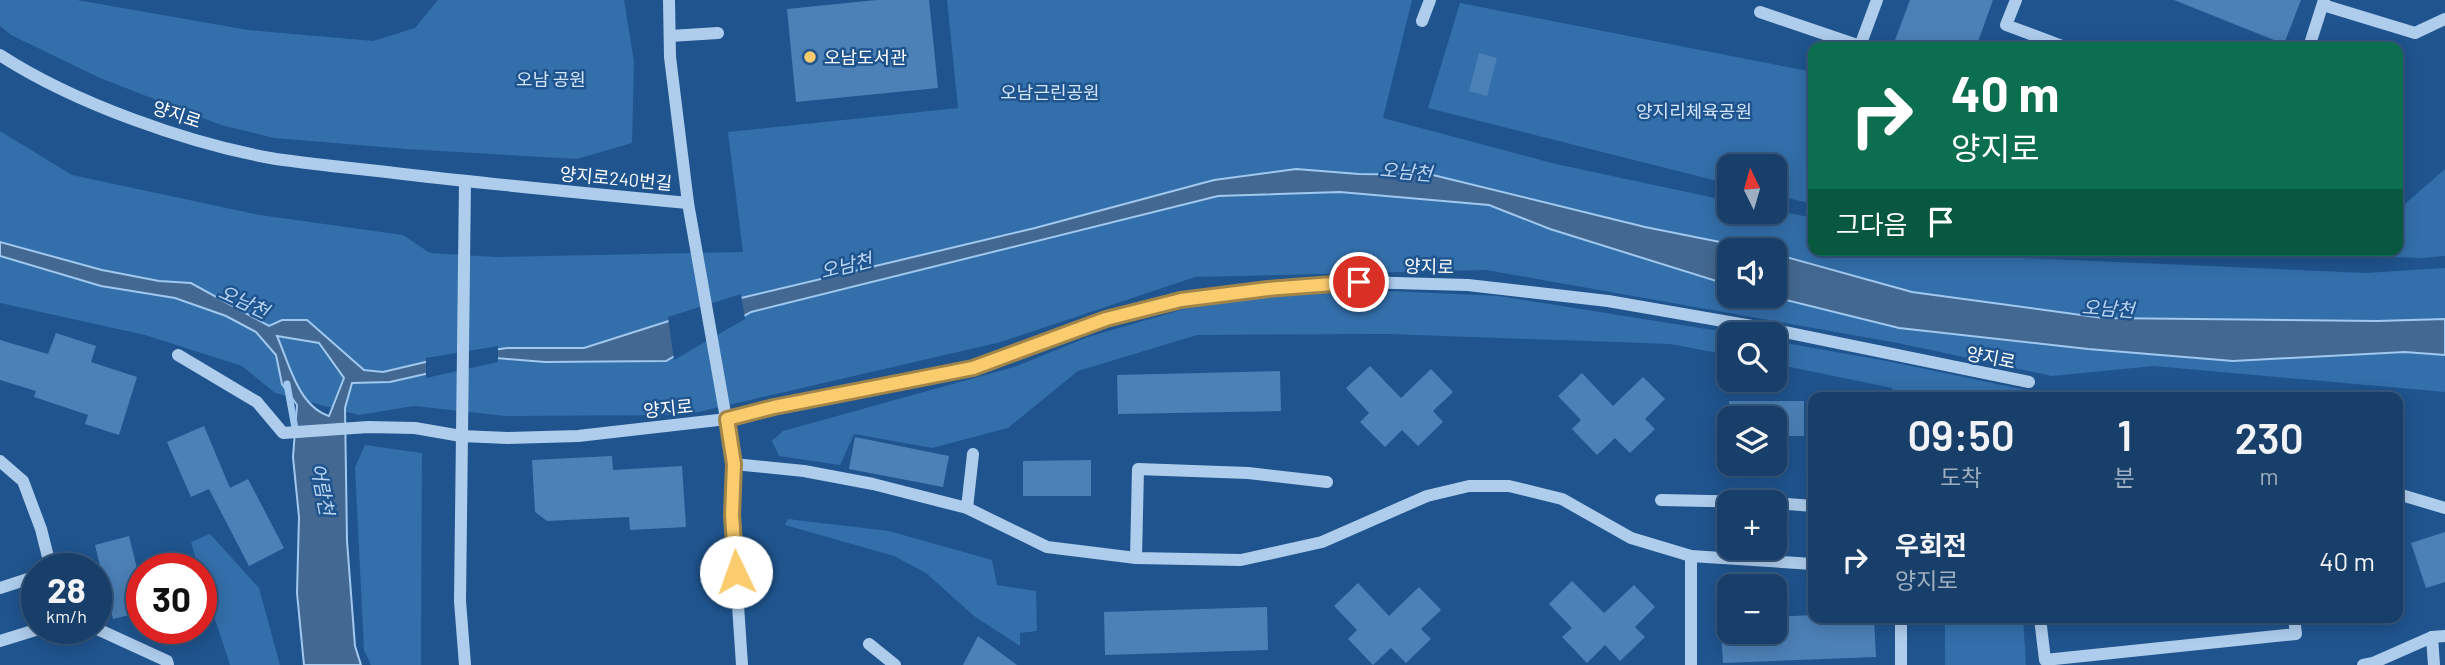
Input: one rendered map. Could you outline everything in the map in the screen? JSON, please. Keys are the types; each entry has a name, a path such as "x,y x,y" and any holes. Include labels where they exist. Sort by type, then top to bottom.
{"street":[{"name":"양지로240번길","path":"464,181 688,203 670,36 669,0"},
{"path":"1422,21 1430,0"},
{"path":"1863,42 1877,0"},
{"path":"2016,0 2006,25 2052,42"},
{"path":"2311,42 2324,2 2415,33 2445,19"},
{"path":"1760,12 1847,42"},
{"path":"670,36 718,33"},
{"name":"양지로","path":"0,55 24,70 97,105 174,134 275,158 464,181"},
{"path":"464,181 460,601 465,665"},
{"path":"688,203 734,464 732,515 742,665"},
{"name":"양지로","path":"177,355 257,402 284,433 368,427 415,428 461,436 578,436 727,419 774,407 973,368 1106,319 1181,300 1268,289 1359,282 1468,285 1608,301 1775,330 2029,382"},
{"path":"967,509 973,454"},
{"path":"0,461 23,481 47,553"},
{"path":"734,464 804,471 873,484 967,509 1047,547 1136,558 1241,560 1322,542 1427,496 1469,486 1509,486 1562,499 1631,538 1691,556 1808,564"},
{"path":"1136,558 1138,469 1248,473 1327,482"},
{"path":"2403,495 2445,508"},
{"path":"1661,500 1717,501"},
{"path":"1787,504 1808,506"},
{"path":"1690,665 1691,556"},
{"path":"0,588 21,581"},
{"path":"1901,623 1901,665"},
{"path":"2041,623 2045,660 2296,634 2295,623"},
{"path":"0,641 21,634"},
{"path":"112,635 167,661 169,665"},
{"path":"2370,664 2438,636"},
{"path":"2434,665 2438,636"},
{"path":"869,644 895,665"}],"green space":[{"name":"오남 공원","path":"0,0 77,0 248,30 373,41 415,28 438,0 624,0 634,62 632,143 577,159 274,138 221,125 100,78 11,35 0,26"},
{"name":"오남근린공원","path":"947,0 1412,0 1383,118 1556,164 1717,198 1717,224 1787,224 1787,213 1808,217 1808,256 1979,256 2366,273 2445,268 2445,392 2154,366 2052,376 1787,322 1486,270 1195,277 1001,342 685,415 505,416 414,406 359,415 275,393 242,366 145,335 0,303 0,131 72,175 260,215 403,235 430,253 496,257 743,252 728,132 958,108"},
{"name":"양지리체육공원","path":"1460,3 1808,71 1808,203 1787,198 1787,154 1717,154 1717,181 1428,108"},
{"path":"2445,169 2445,256 2421,258 2364,256 2403,256 2403,206"},
{"path":"1367,290 1499,296 1717,331 1717,353 1670,344 1388,334 1197,335 1078,371 1008,428 932,448 854,434 840,465 779,456 772,441 783,431 1014,367 1088,337 1184,309 1281,295"},
{"path":"1787,343 2036,392 1893,392 1892,388 1787,366"},
{"path":"365,445 422,453 421,665 371,665 364,650 355,467"},
{"path":"788,519 889,531 992,560 997,585 1036,591 1037,631 1020,633 1020,646 974,616 926,573 894,556 785,525"},
{"path":"210,534 259,588 280,665 230,665 217,626 217,553 194,553 191,542"},
{"path":"1945,623 2023,623 2026,665 1945,665"}],"water":[{"path":"1296,169 1359,174 1433,175 1645,227 1717,241 1717,281 1550,229 1489,205 1340,192 1218,196 751,312 666,361 545,362 496,358 390,382 352,383 345,408 347,541 355,646 361,665 304,665 297,593 299,517 293,457 297,405 282,384 276,355 256,332 226,316 175,298 101,286 0,256 0,242 102,270 159,281 191,283 269,326 282,320 307,320 364,370 383,372 451,356 507,348 584,348 741,298 1035,228 1214,180","holes":["277,336 319,343 344,378 329,416 318,411 302,393"]},
{"path":"1787,257 1912,292 2103,318 2377,321 2445,319 2445,355 2405,352 2233,361 2088,349 1899,328 1787,300"}],"pier":[{"path":"741,294 745,319 674,360 668,317"},
{"path":"498,346 498,362 426,378 426,358"}],"building":[{"path":"877,0 929,0 938,88 796,102 787,9"},
{"path":"1910,0 1993,0 1978,42 1895,40"},
{"path":"2174,0 2301,0 2285,42"},
{"path":"1479,53 1497,58 1487,96 1469,91"},
{"path":"56,333 96,346 91,362 137,377 119,435 85,424 88,415 34,397 36,391 0,380 0,340 48,354"},
{"path":"1370,366 1401,398 1431,369 1453,392 1433,411 1443,422 1418,446 1402,430 1385,447 1360,422 1369,413 1346,388"},
{"path":"1280,371 1281,411 1118,414 1117,375"},
{"path":"1582,373 1613,406 1643,377 1665,399 1645,419 1655,429 1630,453 1615,438 1597,455 1572,429 1581,420 1558,396"},
{"path":"1729,401 1804,401 1804,436 1787,436 1787,406 1729,406"},
{"path":"204,426 230,488 248,479 284,548 249,566 209,489 191,497 167,442"},
{"path":"855,437 949,456 943,487 849,469"},
{"path":"612,456 613,470 682,466 686,527 630,530 629,517 547,521 535,512 532,460"},
{"path":"1091,460 1091,496 1023,496 1023,461"},
{"path":"2445,532 2445,582 2426,588 2411,543"},
{"path":"129,536 133,553 126,553 126,616 113,619 112,553 97,553 95,545"},
{"path":"1572,581 1604,613 1634,585 1655,607 1635,627 1645,637 1620,661 1605,645 1587,663 1562,637 1572,628 1549,604"},
{"path":"1358,583 1389,616 1419,587 1441,610 1421,629 1431,639 1406,663 1391,648 1373,665 1348,639 1357,630 1334,606"},
{"path":"1267,607 1268,650 1105,655 1104,612"},
{"path":"1808,615 1808,623 1874,623 1876,657 1723,663 1722,644 1787,644 1787,616"},
{"path":"978,636 1017,665 963,665"}],"waterway":[{"name":"어람천","path":"287,384 296,434"}],"place":[{"name":"오남도서관","path":"810,57"}],"route":[{"path":"736,572 732,515 734,464 727,419 774,407 973,368 1106,319 1181,300 1268,289 1359,282"}],"water label":[{"name":"오남천","path":"1406,171"},
{"name":"오남천","path":"846,265"},
{"name":"오남천","path":"244,301"},
{"name":"오남천","path":"2108,308"}]}
